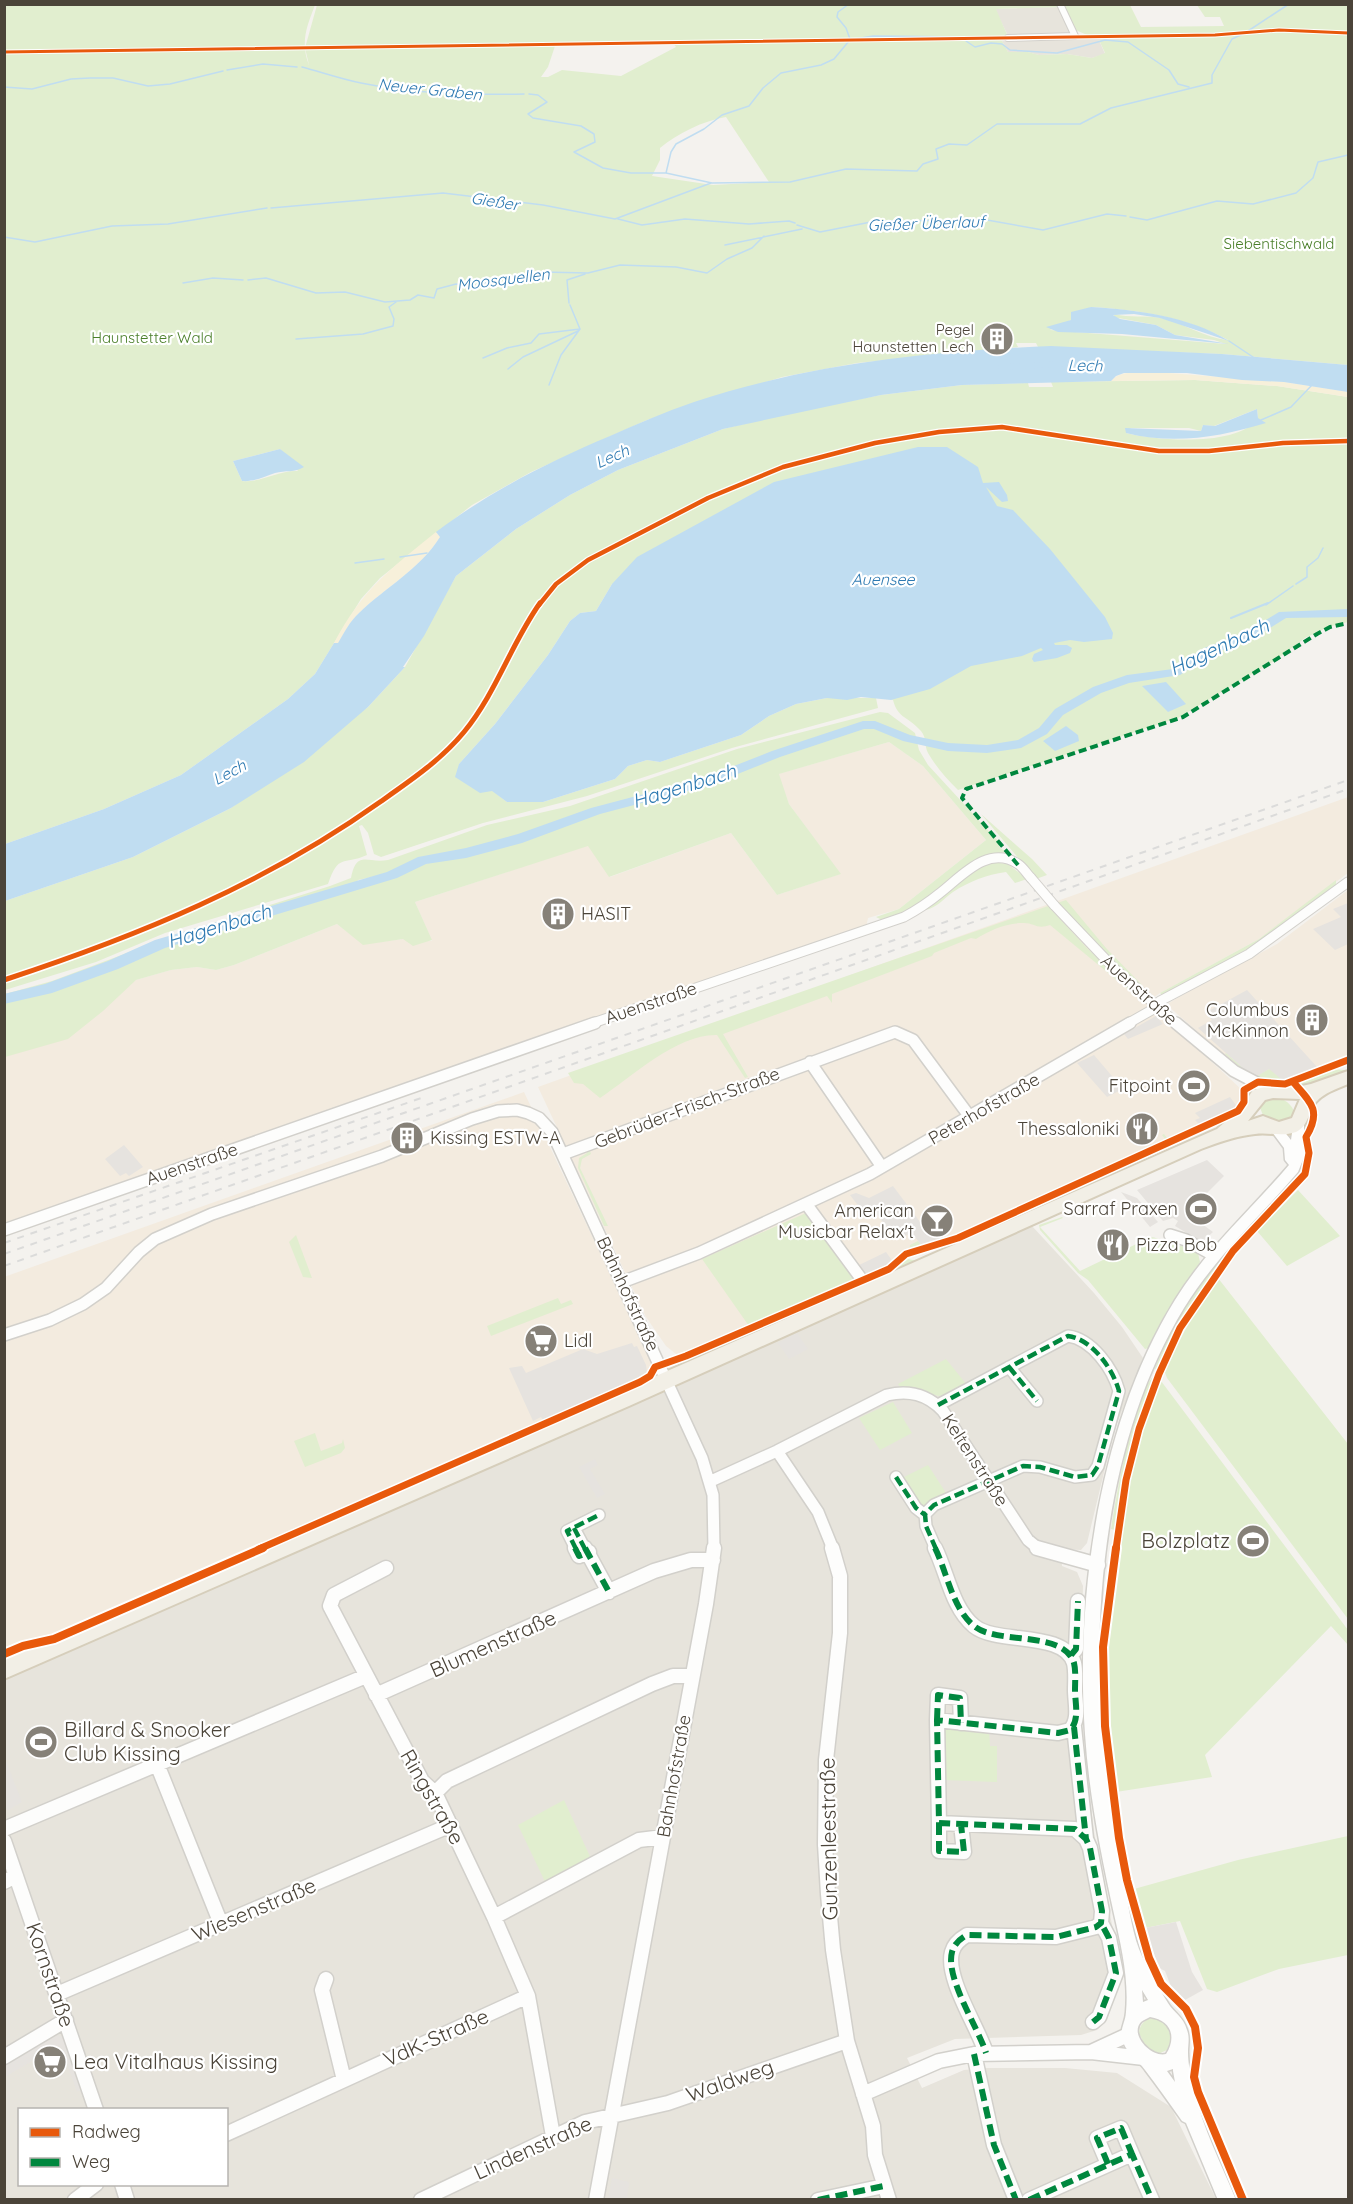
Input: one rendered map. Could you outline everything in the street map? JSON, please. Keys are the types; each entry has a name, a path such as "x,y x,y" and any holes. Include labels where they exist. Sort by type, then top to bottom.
{"main road":[{"path":"1216,1136 1243,1118 1259,1095 1321,1089 1348,1077"},
{"path":"4,1670 667,1380 1216,1136 1251,1127 1289,1128 1299,1120 1304,1105 1321,1089"},
{"path":"1276,1092 1294,1100 1300,1112 1299,1120"},
{"path":"1253,1102 1257,1118 1273,1127"}],"street":[{"path":"1008,38 1075,36 1060,4"},
{"name":"Auenstraße","path":"4,1230 503,1054 905,916 942,892 969,867 981,861 1009,861 1018,865 1094,949 1221,1062 1246,1088 1253,1102"},
{"name":"Peterhofstraße","path":"622,1282 699,1253 807,1205 882,1167 1157,1007 1160,1001 1265,943 1315,904 1348,882"},
{"name":"Gebrüder-Frisch-Straße","path":"563,1154 882,1034 894,1032 903,1033 913,1040 970,1117"},
{"path":"810,1062 882,1167"},
{"name":"Auenstraße","path":"1221,1062 1253,1084 1276,1092"},
{"name":"Bahnhofstraße","path":"4,1335 82,1305 110,1285 147,1245 181,1226 406,1147 488,1114 509,1110 530,1112 545,1123 563,1154 711,1480 717,1523 713,1560 596,2199"},
{"path":"1192,2121 1147,2060 1137,2051 1130,2034 1135,2015 1130,1949 1106,1841 1091,1728 1089,1648 1098,1566 1112,1476 1134,1398 1169,1322 1213,1255 1288,1176 1298,1161 1296,1133 1299,1120"},
{"path":"1273,1127 1290,1147 1292,1155 1288,1176"},
{"path":"807,1205 860,1277"},
{"path":"1170,1235 1186,1240 1213,1255"},
{"path":"925,1515 934,1505 988,1479 1028,1465 1076,1478 1092,1475 1098,1466 1118,1398 1118,1387 1088,1344 1075,1336 1063,1337 939,1405"},
{"path":"1009,1367 1036,1401"},
{"name":"Keltenstraße","path":"711,1480 777,1451 896,1392 918,1394 939,1405 1023,1534 1034,1546 1098,1566"},
{"name":"Gunzenleestraße","path":"777,1451 818,1512 835,1554 840,1576 840,1634 826,1760 825,1844 833,1950 847,2041 873,2126 874,2155 887,2193"},
{"path":"896,1477 915,1508 925,1515 928,1530 965,1616 976,1627 990,1634 1061,1646 1071,1654 1074,1663 1074,1727 1086,1839 1102,1911 1101,1923 1108,1938 1116,1973 1099,2017 1093,2022"},
{"path":"599,1515 574,1528 609,1592"},
{"name":"Blumenstraße","path":"376,1695 672,1564 702,1558 713,1560"},
{"name":"Ringstraße","path":"386,1568 341,1590 330,1600 333,1613 422,1781 435,1793 494,1917"},
{"path":"1071,1654 1076,1649 1078,1601"},
{"path":"4,1829 366,1676"},
{"path":"435,1793 447,1781 651,1684 673,1676 692,1676"},
{"path":"961,1723 960,1698 938,1695 939,1851 964,1852 961,1824"},
{"path":"937,1720 1058,1733 1070,1731 1074,1727"},
{"path":"158,1764 221,1924"},
{"path":"939,1823 1069,1828 1081,1833 1086,1839"},
{"name":"Wiesenstraße","path":"57,1994 451,1825"},
{"path":"553,2136 528,1996 494,1917 639,1840 663,1837"},
{"name":"Kornstraße","path":"4,1841 10,1879 57,1994 96,2108"},
{"path":"1016,2199 994,2145 980,2053 984,2041 962,1994 951,1963 951,1953 959,1939 967,1935 1056,1937 1089,1930 1101,1923"},
{"path":"1130,1949 1163,2011 1177,2026 1181,2079 1192,2121 1227,2199"},
{"path":"326,1978 322,1990 344,2080"},
{"name":"VdK-Straße","path":"228,2133 528,1996"},
{"path":"1135,2015 1148,2008 1163,2011"},
{"path":"4,2057 66,2020"},
{"path":"1091,2052 1130,2034"},
{"name":"Waldweg","path":"612,2115 668,2103 847,2041"},
{"path":"863,2094 939,2061 980,2053 1091,2052 1164,2064 1176,2056 1179,2050"},
{"name":"Lindenstraße","path":"421,2199 553,2136 585,2122 612,2115"},
{"path":"1108,2164 1097,2138 1121,2128 1152,2199"},
{"path":"1029,2199 1132,2154"},
{"path":"75,2199 93,2186"},
{"path":"818,2199 887,2193"}],"shaded area":[{"path":"1061,7 1074,37 1119,36 1120,40 1099,40 1105,54 1092,58 1067,54 1039,55 1027,52 1008,52 1001,39 1009,38 995,9"},
{"path":"889,742 923,766 986,840 899,909 868,918 866,927 5,1225 4,1057 136,980 171,970 197,967 216,970 234,965 337,924 363,944 403,939 432,941 415,902 589,845 610,877 731,833 777,895 840,874 789,804 778,774"},
{"path":"1348,797 1348,873 1259,939 1147,1002 1241,1089 1243,1101 1238,1110 683,1355 676,1354 666,1346 646,1317 538,1087"},
{"path":"1348,890 1348,1057 1284,1082 1245,1073 1168,1006 1177,998 1277,944"},
{"path":"1348,903 1348,944 1335,950 1313,929 1341,917 1333,909"},
{"path":"1247,990 1318,1068 1287,1080 1281,1079 1269,1069 1254,1078 1198,1028 1212,1020 1205,1013"},
{"path":"1156,1016 1163,1024 1128,1039 1124,1034"},
{"path":"1094,1055 1123,1089 1107,1097 1077,1063"},
{"path":"524,1092 650,1359 653,1368 648,1375 54,1637 22,1644 5,1652 4,1277"},
{"path":"1230,1097 1238,1108 1200,1125 1195,1120 1200,1118 1195,1113"},
{"path":"124,1145 143,1167 129,1176 126,1173 120,1176 105,1159"},
{"path":"1207,1160 1224,1176 1187,1213 1213,1232 1202,1242 1175,1226 1178,1221 1173,1218 1163,1221 1137,1190"},
{"path":"893,1186 926,1230 935,1226 943,1238 922,1246 912,1233 896,1240 876,1213 867,1217 850,1195 856,1193 869,1198"},
{"path":"1121,1192 1137,1198 1158,1222 1150,1227"},
{"path":"1032,1226 1094,1293 1122,1327 1143,1358 1114,1431 1087,1543 1081,1550 1061,1549 1062,1566 1077,1572 1083,1586 1080,1685 1083,1739 1095,1839 1122,1975 1107,2020 1097,2030 1081,2035 955,2039 907,2058 922,2088 964,2070 987,2068 1065,2068 1117,2073 1171,2107 1216,2199 5,2199 4,1679 734,1360"},
{"path":"886,1252 891,1259 889,1264 862,1277 855,1267"},
{"path":"797,1333 808,1349 789,1359 778,1343"},
{"path":"632,1343 634,1347 637,1346 646,1365 647,1373 543,1420 541,1417 533,1421 509,1368 522,1366 526,1373 583,1349 597,1354"},
{"path":"595,1459 598,1465 590,1469 605,1494 597,1498 579,1467"},
{"path":"4,1756 22,1802 7,1811 5,1802"},
{"path":"1176,1922 1192,1972 1203,1990 1185,2000 1172,1989 1165,1971 1159,1968 1145,1928"},
{"path":"58,2035 63,2037 82,2089 77,2092 63,2052 58,2051 59,2045 5,2077 4,2065"},
{"path":"612,2178 629,2182 627,2198 635,2199 608,2199"}],"green space":[{"path":"5,5 315,5 307,27 305,48 317,5 1059,5 1061,7 996,9 1009,39 1001,39 1008,52 1028,52 1039,55 1067,54 1092,58 1105,53 1099,40 1120,40 1119,37 1092,37 1073,29 1062,5 1130,5 1141,27 1224,26 1220,17 1205,17 1197,5 1348,5 1348,365 1222,354 1038,347 1036,343 1016,343 1018,347 857,363 782,377 647,420 531,472 472,505 380,578 361,599 315,674 288,699 181,775 104,809 5,844","holes":["673,43 676,47 621,76 562,70 548,77 541,77 548,67 555,46","726,117 769,182 713,185 652,176 660,160 660,148 691,128","1091,307 1127,310 1179,320 1228,340 1219,339 1161,318 1115,314 1113,317 1156,325 1175,335 1214,340 1226,344 1050,330","280,449 298,471 242,481 233,461"]},
{"path":"1195,380 1277,386 1348,397 1348,622 1328,627 1305,638 1276,660 1178,718 958,790 931,758 921,731 898,711 893,700 612,584 596,611 580,613 570,621 548,655 495,724 459,764 507,802 543,802 615,779 628,766 647,760 660,762 741,735 769,716 796,704 827,698 876,698 878,708 732,748 587,796 483,823 381,857 374,854 368,833 362,825 359,826 367,855 339,864 328,884 165,933 96,962 5,990 5,901 133,857 231,808 368,707 405,667 456,576 516,529 570,495 618,470 723,429 808,409 881,395 962,385 1028,383 1029,387 1053,387 1051,382","holes":["1257,409 1258,418 1248,427 1234,434 1216,438 1157,438 1126,433 1131,428 1189,428 1201,431 1203,425 1214,426"]},
{"path":"880,712 888,713 915,733 919,750 928,765 1005,851 1002,855 971,862 939,891 913,909 882,920 876,917 899,909 986,840 923,766 889,742 779,774 789,804 841,874 777,895 731,833 609,877 588,846 415,902 432,940 413,946 403,939 363,945 337,924 234,965 216,970 197,967 171,970 136,980 68,1039 5,1057 4,1000 48,991 160,946 406,872 424,864 510,845 597,813 718,779 777,755 875,724 860,725 816,737 702,781 593,811 521,837 466,852 423,858 391,873 358,880 160,942 112,964 47,988 5,997 5,994 52,981 175,935 330,886 351,878 353,869 360,861 388,860 487,825 570,806 737,749"},
{"path":"981,814 1032,859 1047,875 1036,879"},
{"path":"991,862 1008,864 1027,879 1015,883 1006,872 985,877 959,888 925,910 971,871"},
{"path":"1336,880 1336,886 1262,941 1163,996 1160,993 1259,939"},
{"path":"1066,900 1106,948 1143,986 1141,987 1106,956 1057,903"},
{"path":"1048,906 1087,948 1129,987 1130,991 1050,925 1041,927 1016,923 998,928 976,939 971,938 934,953 932,956 832,994 832,1003 827,996 723,1034 748,1077 745,1078 717,1035 686,1041 671,1049 600,1098 583,1084 574,1083 568,1073"},
{"path":"1226,1053 1254,1077 1269,1069 1291,1078 1288,1081 1348,1057 1348,1059 1288,1082 1269,1083 1253,1077"},
{"path":"1329,1069 1345,1070 1341,1075 1301,1090 1296,1083"},
{"path":"1269,1097 1290,1104 1294,1111 1292,1119 1284,1124 1264,1118 1259,1105"},
{"path":"720,1099 723,1101 590,1151 591,1154 582,1159 580,1168 608,1226 604,1226 578,1168 579,1158 587,1153 586,1150"},
{"path":"1164,1134 1169,1141 1103,1172 951,1240 909,1251 910,1245 918,1241 922,1246 980,1225 1166,1140 1162,1135"},
{"path":"1153,1153 1137,1165 1045,1204 1045,1202"},
{"path":"1298,1190 1340,1236 1287,1266 1257,1231"},
{"path":"1278,1193 1284,1194 1242,1236 1221,1263 1190,1308 1156,1370 1175,1325 1199,1284 1225,1250"},
{"path":"806,1213 856,1280 749,1326 702,1259"},
{"path":"1062,1217 1040,1227 1080,1271 1151,1237 1190,1248 1198,1253 1200,1262 1149,1348 1145,1349 1088,1280 1078,1273 1040,1230 1039,1225"},
{"path":"296,1235 312,1278 303,1277 289,1242"},
{"path":"904,1258 917,1261 808,1309 753,1328 884,1273"},
{"path":"1218,1278 1348,1444 1348,1619 1167,1378 1164,1370 1189,1323"},
{"path":"558,1298 561,1304 571,1300 573,1304 491,1336 487,1326"},
{"path":"946,1359 967,1385 942,1397 912,1388 900,1387 898,1384"},
{"path":"1153,1377 1156,1377 1133,1438 1115,1530 1111,1529 1132,1425 1146,1387"},
{"path":"1158,1377 1348,1630 1348,1645 1331,1626 1205,1755 1212,1777 1116,1792 1106,1687 1109,1608 1119,1530 1127,1491 1146,1414"},
{"path":"893,1402 912,1433 880,1450 859,1418"},
{"path":"315,1433 321,1451 342,1443 343,1439 345,1448 341,1453 305,1467 294,1441"},
{"path":"928,1465 948,1496 922,1509 902,1478"},
{"path":"942,1727 989,1731 990,1746 997,1746 997,1782 942,1780"},
{"path":"564,1800 593,1863 548,1888 518,1825"},
{"path":"1348,1836 1348,1955 1279,1969 1217,1992 1207,1989 1180,1921 1145,1928 1134,1889 1238,1860"},
{"path":"1155,2018 1164,2023 1170,2035 1167,2050 1158,2054 1147,2050 1139,2033 1144,2022"}],"sand":[{"path":"1155,372 1284,382 1348,392 1348,397 1277,386 1195,380 1111,381 1125,373"},
{"path":"436,532 440,537 423,559 359,613 338,644 334,643 366,594"}],"water":[{"path":"1091,307 1144,312 1180,320 1213,332 1229,341 1160,318 1134,314 1113,315 1120,319 1156,325 1175,335 1229,344 1122,334 1058,332 1046,327 1071,320 1071,312"},
{"path":"1051,346 1222,354 1348,365 1348,392 1284,382 1242,380 1187,373 1124,373 1111,381 962,385 881,395 723,429 618,470 570,495 516,529 456,576 424,636 403,667 405,667 368,707 304,762 231,808 133,857 5,901 5,844 104,809 181,775 288,699 315,674 334,643 338,643 356,616 423,559 440,537 436,532 477,504 542,467 672,410 737,389 781,378 915,356"},
{"path":"1257,409 1258,418 1266,423 1197,438 1144,437 1126,433 1125,428 1201,431 1203,425 1215,426"},
{"name":"Auensee","path":"918,447 947,447 978,467 983,483 999,482 1008,501 1002,502 986,487 997,506 1013,510 1050,549 1105,617 1113,633 1112,639 1084,642 1070,640 1054,643 1072,648 1070,653 1034,662 1032,659 1034,654 1043,650 1041,648 1022,656 971,666 930,689 891,700 861,697 847,700 827,698 796,704 769,716 741,735 660,762 647,760 628,766 615,779 543,802 507,802 492,791 480,793 455,777 459,764 495,724 548,655 570,621 580,613 596,611 612,584 637,557 774,482"},
{"path":"280,449 304,467 255,480 242,481 233,461"},
{"path":"1166,682 1186,704 1168,712 1142,686"},
{"path":"1066,726 1078,735 1079,741 1055,751 1043,741"}],"waterway":[{"path":"849,4 838,12 837,17 846,28 850,39"},
{"path":"1248,31 1289,4"},
{"path":"666,173 712,183 790,182 846,169 917,171 923,164 938,159 936,149 949,144 967,145 997,124 1080,124 1111,108 1212,83 1212,75 1232,39 1245,33"},
{"name":"Neuer Graben","path":"849,40 873,36 963,37"},
{"name":"Neuer Graben","path":"966,41 975,47 991,43 1002,44 1010,50 1057,53 1105,40 1128,42 1169,70 1178,84 1189,87"},
{"name":"Neuer Graben","path":"666,173 671,152 676,144 704,129 722,115 749,106 763,88 781,73 821,65 834,59 849,41"},
{"name":"Neuer Graben","path":"227,70 263,64 297,67"},
{"name":"Neuer Graben","path":"302,67 354,81 401,90 463,94 524,94"},
{"name":"Neuer Graben","path":"4,87 32,89 71,79 90,78 113,78 148,86 170,84 223,71"},
{"name":"Neuer Graben","path":"529,94 538,95 547,102 528,114 533,118 581,126 594,134 595,142 574,152 603,168 631,173 666,173"},
{"name":"Gießer Überlauf","path":"1130,217 1147,220 1217,201 1253,204 1296,193 1313,178 1318,162 1348,155"},
{"name":"Gießer","path":"271,208 443,193 543,205 615,219 711,183"},
{"name":"Gießer","path":"4,237 35,242 112,226 168,224 267,208"},
{"name":"Gießer Überlauf","path":"797,225 820,232 876,221 987,220 1043,230 1107,214 1126,216"},
{"name":"Gießer Überlauf","path":"618,219 642,225 685,219 749,224 789,221 795,223"},
{"name":"Moosquellen","path":"763,237 802,229"},
{"name":"Moosquellen","path":"248,280 266,278 316,293 345,292 385,302 410,300 418,295 434,298 437,289 456,284 476,286 504,277 542,272 588,273 620,265 676,267 707,273 727,259 752,248 763,237"},
{"name":"Moosquellen","path":"725,245 763,237"},
{"name":"Moosquellen","path":"569,303 567,280 585,274"},
{"name":"Moosquellen","path":"183,283 213,278 243,280"},
{"path":"296,339 363,334 393,326 394,319 389,307 396,302"},
{"name":"Moosquellen","path":"570,305 580,329"},
{"name":"Moosquellen","path":"483,358 507,348 531,343 539,334 580,329"},
{"name":"Moosquellen","path":"549,385 561,355 580,329"},
{"name":"Moosquellen","path":"508,369 523,357 578,331"},
{"path":"1229,341 1256,359"},
{"name":"Lech","path":"1002,367 1065,364"},
{"path":"1261,420 1291,407 1312,385"},
{"path":"1296,584 1307,577 1307,567 1318,558 1323,548"},
{"path":"400,557 427,553"},
{"path":"355,563 384,559"},
{"path":"1266,605 1293,586"},
{"path":"1231,618 1268,603"},
{"name":"Hagenbach","path":"4,999 47,989 113,965 160,944 392,875 423,860 466,853 522,838 596,811 705,782 776,754 863,725 875,725 907,738 948,747 987,749 1021,744 1043,731 1059,712 1097,690 1127,679 1176,672 1208,651 1247,637 1283,615 1348,613"}],"railway":[{"path":"4,1254 1348,780"},
{"path":"4,1266 1348,789"},
{"path":"4,1243 427,1096"}],"marked path":[{"path":"1018,865 962,798 966,789 1183,717 1317,634 1330,627 1348,623"},
{"path":"938,1405 1068,1336 1083,1341 1097,1354 1117,1384 1119,1391 1098,1466 1092,1475 1075,1477 1040,1467 1023,1466 934,1505 925,1514 928,1533 955,1597 969,1621 986,1632 1045,1642 1059,1647 1068,1653 1074,1663 1076,1720 1068,1732 1058,1733 937,1720 939,1823 1075,1829 1086,1839 1090,1848 1102,1911 1101,1923 1096,1927 1056,1937 967,1935 956,1943 951,1956 952,1967 986,2053"},
{"path":"1009,1367 1037,1401"},
{"path":"896,1477 916,1508 925,1515"},
{"path":"589,1552 579,1556 567,1531 599,1515"},
{"path":"574,1528 609,1592"},
{"path":"1071,1655 1076,1649 1078,1601"},
{"path":"937,1720 938,1695 960,1698 961,1723"},
{"path":"1074,1727 1086,1839"},
{"path":"939,1823 939,1851 964,1852 961,1824"},
{"path":"1093,2022 1099,2017 1116,1973 1109,1938 1101,1923"},
{"path":"974,2054 994,2145 1016,2200"},
{"path":"1108,2164 1097,2138 1121,2128 1132,2154"},
{"path":"1029,2200 1132,2154 1152,2200"},
{"path":"818,2200 884,2186"}],"cycle path":[{"path":"4,52 1215,35 1279,30 1348,33"},
{"path":"4,980 108,944 207,903 255,880 348,825 436,761 464,732 489,694 534,612 556,584 588,560 708,498 753,478 813,458 875,443 939,432 1002,427 1159,451 1209,451 1283,443 1348,441"},
{"path":"4,1654 23,1646 54,1639 640,1382 650,1376 655,1367 686,1356 889,1269 906,1254 958,1238 1238,1111 1244,1102 1244,1090 1258,1082 1285,1084 1348,1060"},
{"path":"1243,2200 1198,2092 1194,2077 1198,2048 1195,2027 1186,2009 1161,1984 1149,1958 1127,1880 1119,1838 1105,1726 1103,1647 1126,1480 1139,1429 1159,1374 1180,1328 1233,1251 1305,1174 1309,1153 1306,1137 1315,1113 1310,1101 1293,1082"}],"place":[{"name":"Pegel Haunstetten Lech","path":"997,339"},
{"name":"HASIT","path":"558,914"},
{"name":"Columbus McKinnon","path":"1312,1020"},
{"name":"Fitpoint","path":"1194,1086"},
{"name":"Thessaloniki","path":"1142,1129"},
{"name":"Kissing ESTW-A","path":"407,1138"},
{"name":"Sarraf Praxen","path":"1201,1209"},
{"name":"American Musicbar Relax't","path":"937,1221"},
{"name":"Pizza Bob","path":"1113,1245"},
{"name":"Lidl","path":"541,1341"},
{"name":"Bolzplatz","path":"1253,1541"},
{"name":"Billard & Snooker Club Kissing","path":"41,1742"},
{"name":"Lea Vitalhaus Kissing","path":"50,2062"}],"park label":[{"name":"Siebentischwald","path":"1279,244"},
{"name":"Haunstetter Wald","path":"152,338"}]}
